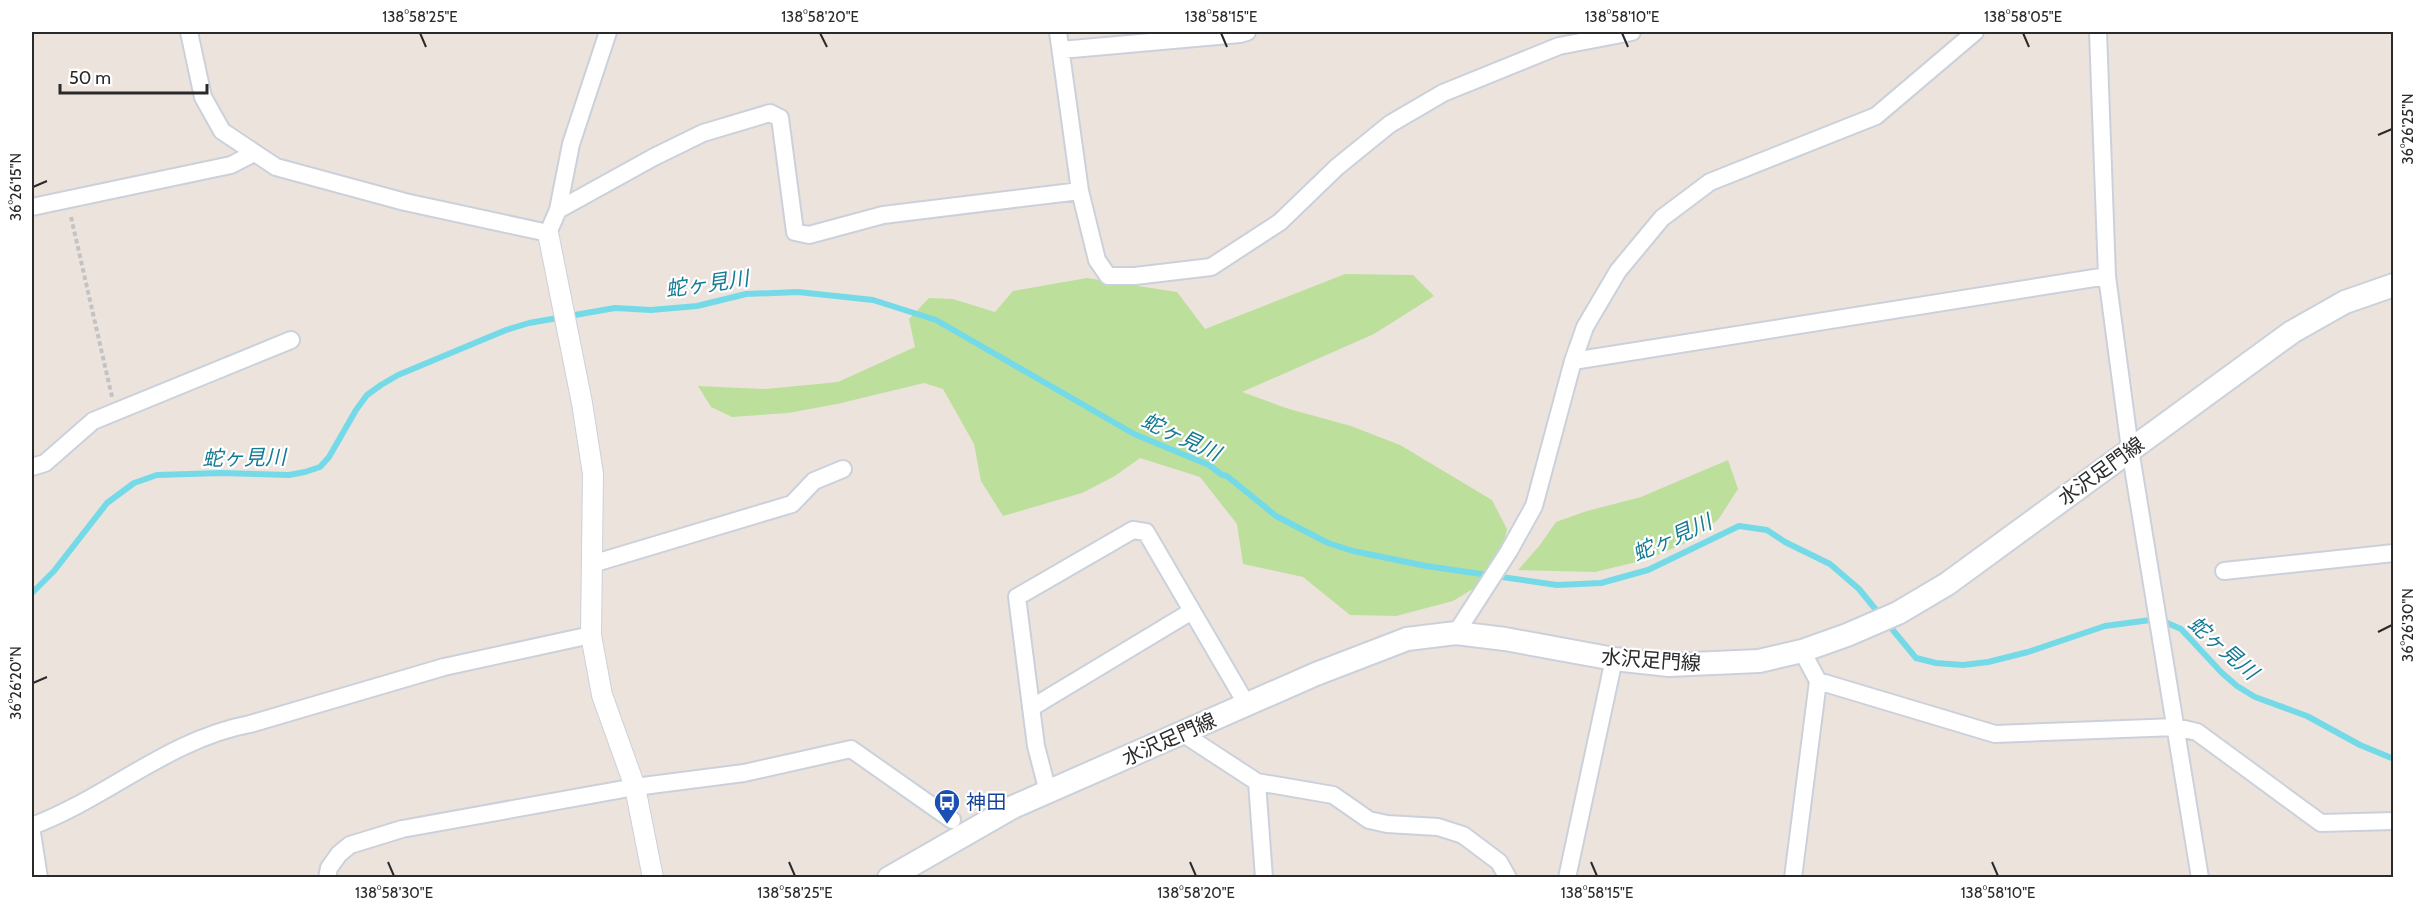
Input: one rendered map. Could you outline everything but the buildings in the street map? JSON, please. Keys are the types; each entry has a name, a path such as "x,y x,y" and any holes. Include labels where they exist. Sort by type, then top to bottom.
{"main road":[{"name":"水沢足門線","path":"889,878 1013,807 1327,670 1407,639 1456,633 1505,639 1614,659 1669,665 1759,661 1802,651 1847,635 1898,613 1947,584 2292,332 2345,302 2394,285"}],"street":[{"path":"189,32 203,97 222,131 276,167 405,201 548,233"},
{"path":"608,32 571,144 558,210 548,233 582,403 593,474 591,634 602,695 635,787 653,878"},
{"path":"1058,32 1080,190 1097,260 1108,276 1135,276 1211,267 1280,222 1337,167 1390,124 1443,93 1558,39 1632,32"},
{"path":"1061,50 1247,32"},
{"path":"1456,633 1509,551 1534,506 1573,361 1585,327 1618,271 1662,218 1710,182 1876,116 1975,32"},
{"path":"2098,32 2107,276 2130,449 2200,878"},
{"path":"558,210 703,133 770,113 780,118 795,232 809,235 883,215 1080,190"},
{"path":"32,207 231,165 254,153"},
{"path":"1573,361 2107,276"},
{"path":"32,467 45,463 93,421 291,340"},
{"path":"592,564 792,504 814,481 843,468"},
{"path":"1048,792 1036,746 1017,597 1133,530 1146,532 1247,705"},
{"path":"2224,571 2394,553"},
{"path":"1031,708 1192,611"},
{"path":"32,826 108,789 147,764 226,728 250,724 444,667 591,634"},
{"path":"1793,878 1818,681 1802,651"},
{"path":"1567,878 1614,659"},
{"path":"1818,681 1995,734 2176,727 2197,732 2321,822 2394,821"},
{"path":"1182,733 1257,782 1333,795 1369,820 1387,824 1438,827 1463,835 1499,862 1509,878"},
{"path":"327,878 329,868 339,854 350,845 402,829 635,787 744,773 851,750 952,820"},
{"path":"1257,782 1264,878"},
{"path":"32,833 39,878"}],"path":[{"path":"67,199 115,412"}],"green space":[{"path":"1345,274 1413,275 1434,296 1374,334 1242,392 1289,409 1351,426 1400,445 1492,500 1507,529 1502,551 1476,587 1453,601 1396,616 1350,615 1303,577 1243,564 1237,524 1200,477 1140,458 1115,476 1082,493 1003,516 981,481 974,444 943,389 924,383 788,413 732,417 711,407 698,386 766,389 838,382 915,347 909,319 929,298 953,299 995,312 1013,291 1087,278 1177,292 1205,329"},
{"path":"1728,460 1738,489 1718,520 1688,542 1645,560 1595,572 1518,570 1556,522 1587,511 1641,497"}],"waterway":[{"name":"蛇ヶ見川","path":"32,593 54,571 107,503 134,483 157,475 221,473 289,475 320,467 329,457 367,395 398,375 506,330 529,323 615,308 651,310 697,306 746,294 798,292 873,300 936,320 1134,434 1209,465 1227,476 1276,516 1328,543 1353,551 1426,566 1557,585 1601,583 1648,570 1739,526 1767,530 1785,542 1830,564 1859,589 1881,616"},
{"name":"蛇ヶ見川","path":"1887,623 1916,658 1936,663 1963,665 1988,662 2028,652 2105,626 2158,619 2181,629 2222,673 2255,697 2307,716 2360,745 2394,759"}],"place":[{"name":"神田","path":"947,825"}]}
